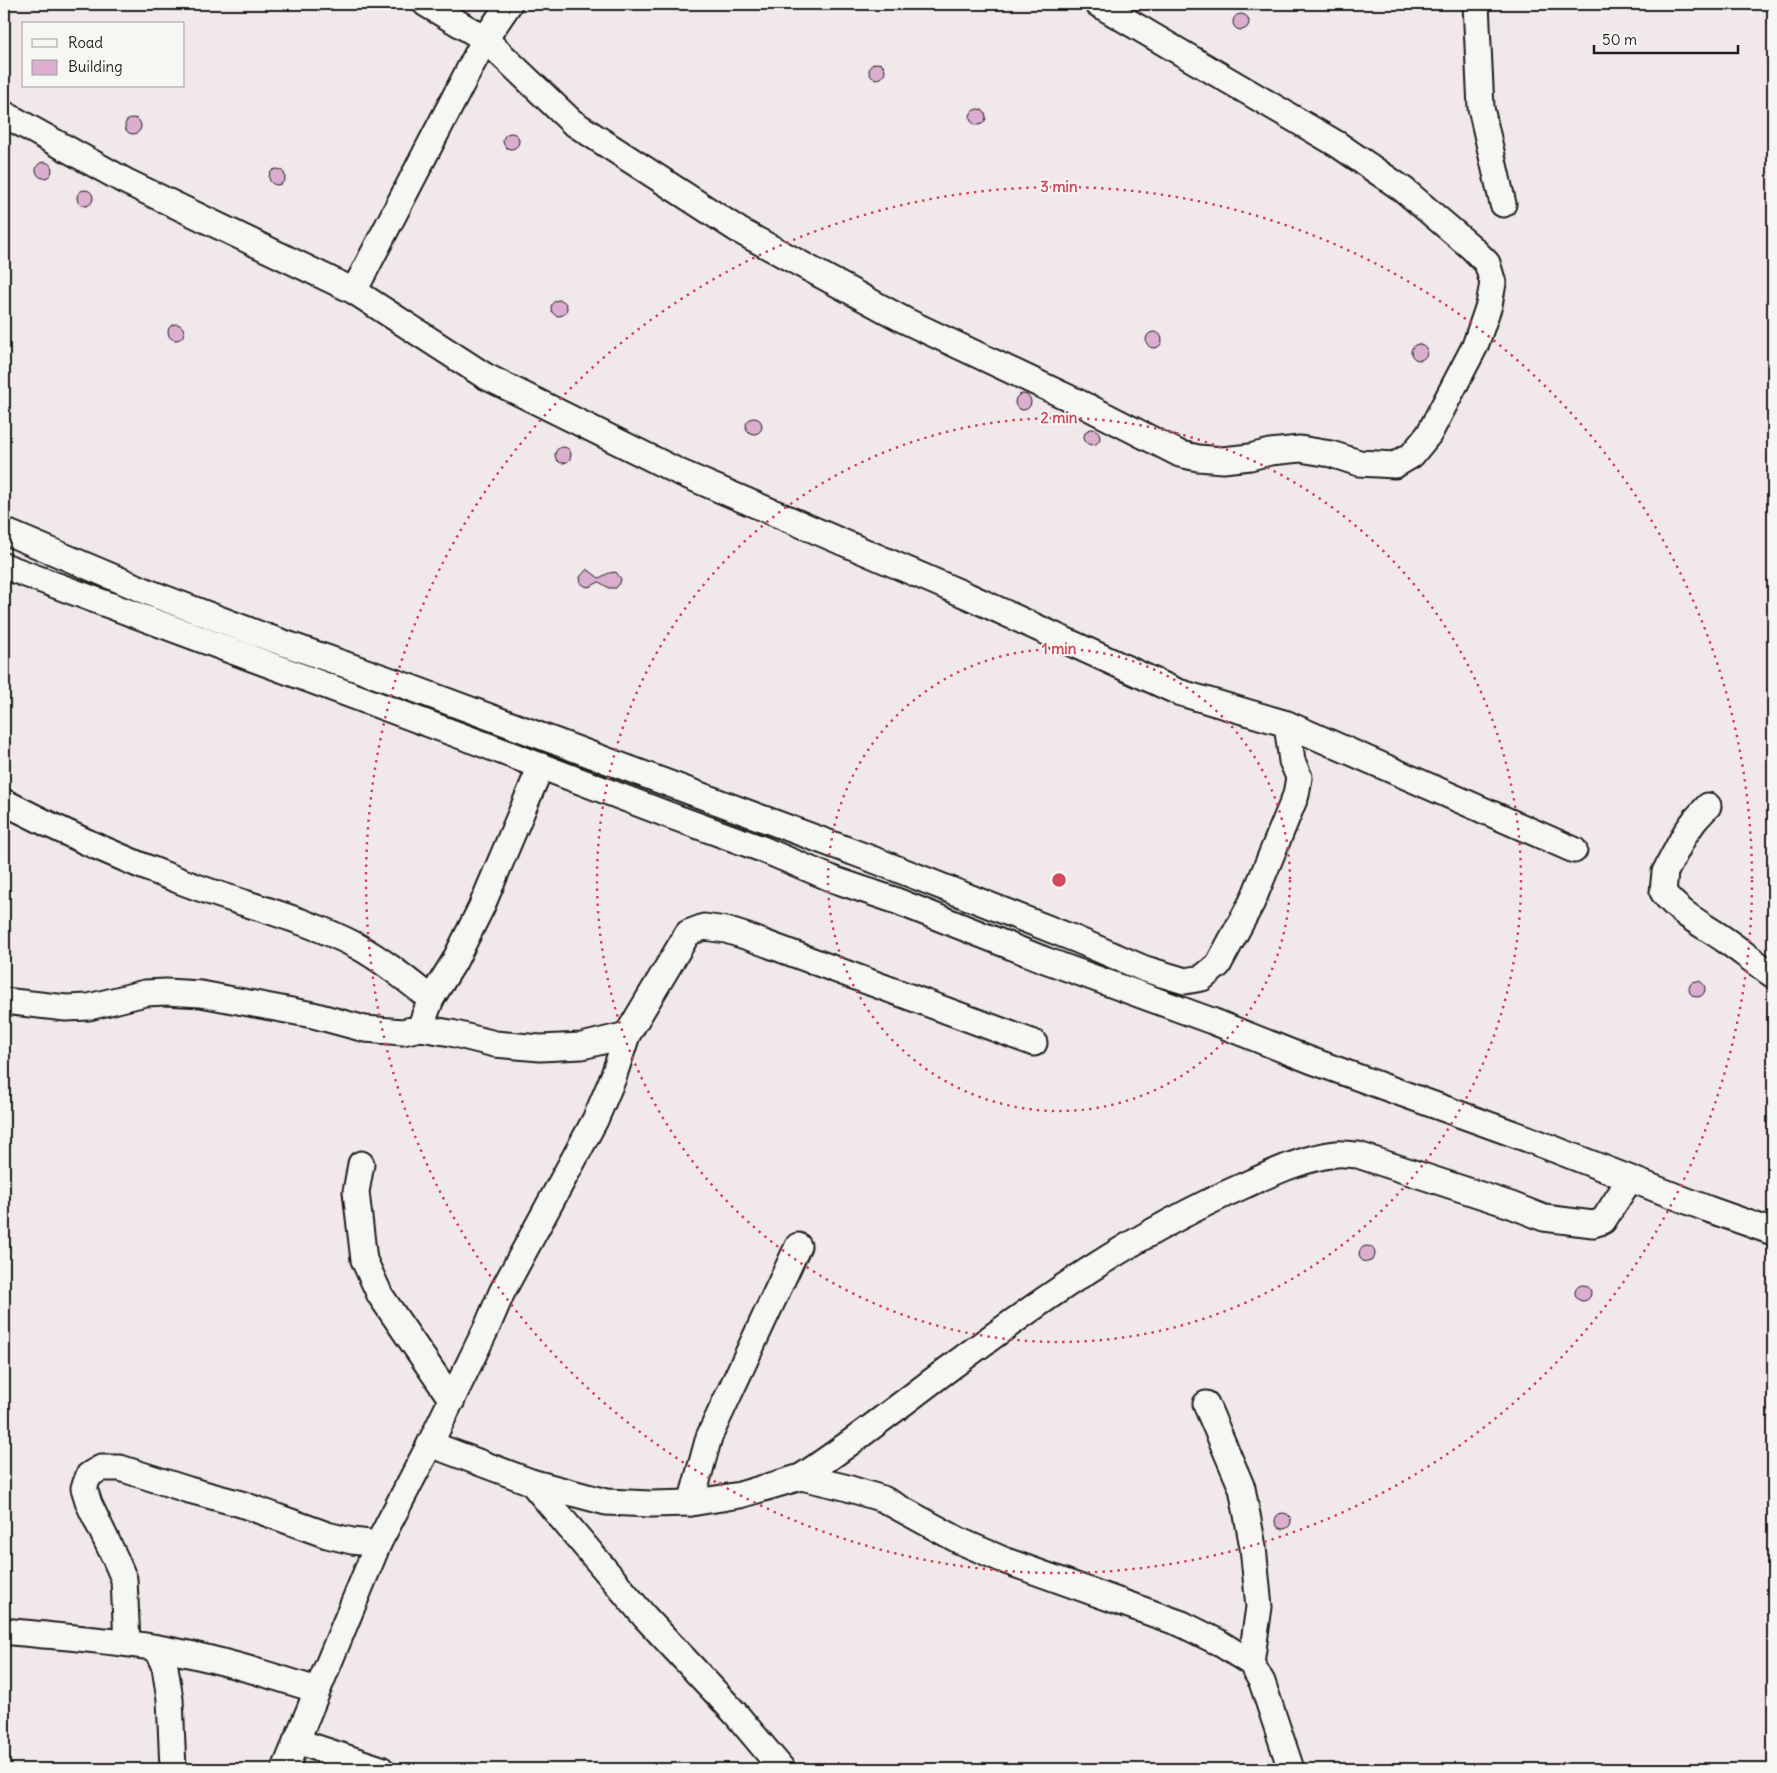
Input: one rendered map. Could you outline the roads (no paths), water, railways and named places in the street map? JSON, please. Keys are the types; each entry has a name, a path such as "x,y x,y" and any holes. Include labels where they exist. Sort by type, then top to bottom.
{"street":[{"path":"426,4 485,39 572,122 740,231 904,320 1088,407 1180,454 1223,460 1270,452 1300,450 1331,454 1359,463 1395,465 1412,455 1429,434 1475,346 1489,305 1493,283 1487,263 1404,190 1336,144 1098,4"},
{"path":"354,291 485,39 509,4"},
{"path":"1476,4 1481,108 1503,204"},
{"path":"4,114 125,181 354,291 485,376 679,472 968,596 1178,692 1287,724 1574,850"},
{"path":"4,531 152,594 876,861 1075,939 1144,969 1185,981 1202,978 1218,965 1252,902 1282,831 1296,795 1299,778 1292,762 1287,724"},
{"path":"4,566 762,849 835,880 894,900 1310,1060 1528,1139 1708,1209 1773,1232"},
{"path":"420,1028 431,999 454,962 481,908 541,766"},
{"path":"674,817 687,791"},
{"path":"4,802 54,828 183,882 296,920 355,945 380,959 431,999"},
{"path":"1708,806 1694,820 1673,856 1665,872 1663,892 1673,906 1725,940 1773,975"},
{"path":"285,1769 378,1544 452,1400 502,1292 595,1120 613,1078 627,1035 688,933 704,927 726,930 1034,1043"},
{"path":"4,1001 66,1008 88,1007 145,994 166,992 192,993 381,1031 403,1032 420,1028 496,1044 540,1048 582,1046 627,1035"},
{"path":"430,1444 531,1482 606,1502 691,1503 740,1494 801,1477 837,1454 960,1361 1108,1257 1200,1205 1309,1160 1337,1154 1358,1155 1511,1205 1544,1218 1593,1224 1603,1220 1630,1179"},
{"path":"361,1164 356,1192 364,1260 380,1295 452,1400"},
{"path":"691,1503 709,1437 798,1246"},
{"path":"1206,1404 1242,1488 1253,1547 1259,1607 1251,1663"},
{"path":"127,1643 124,1579 88,1504 84,1488 89,1474 101,1468 120,1468 241,1504 327,1535 352,1541 378,1544"},
{"path":"801,1477 883,1499 960,1541 1006,1561 1182,1624 1218,1642 1251,1663 1262,1682 1291,1769"},
{"path":"531,1482 645,1617 735,1713 782,1769"},
{"path":"4,1631 127,1643 156,1648 230,1663 317,1690"},
{"path":"156,1648 165,1667 170,1699 173,1769"},
{"path":"296,1741 381,1769"}]}
